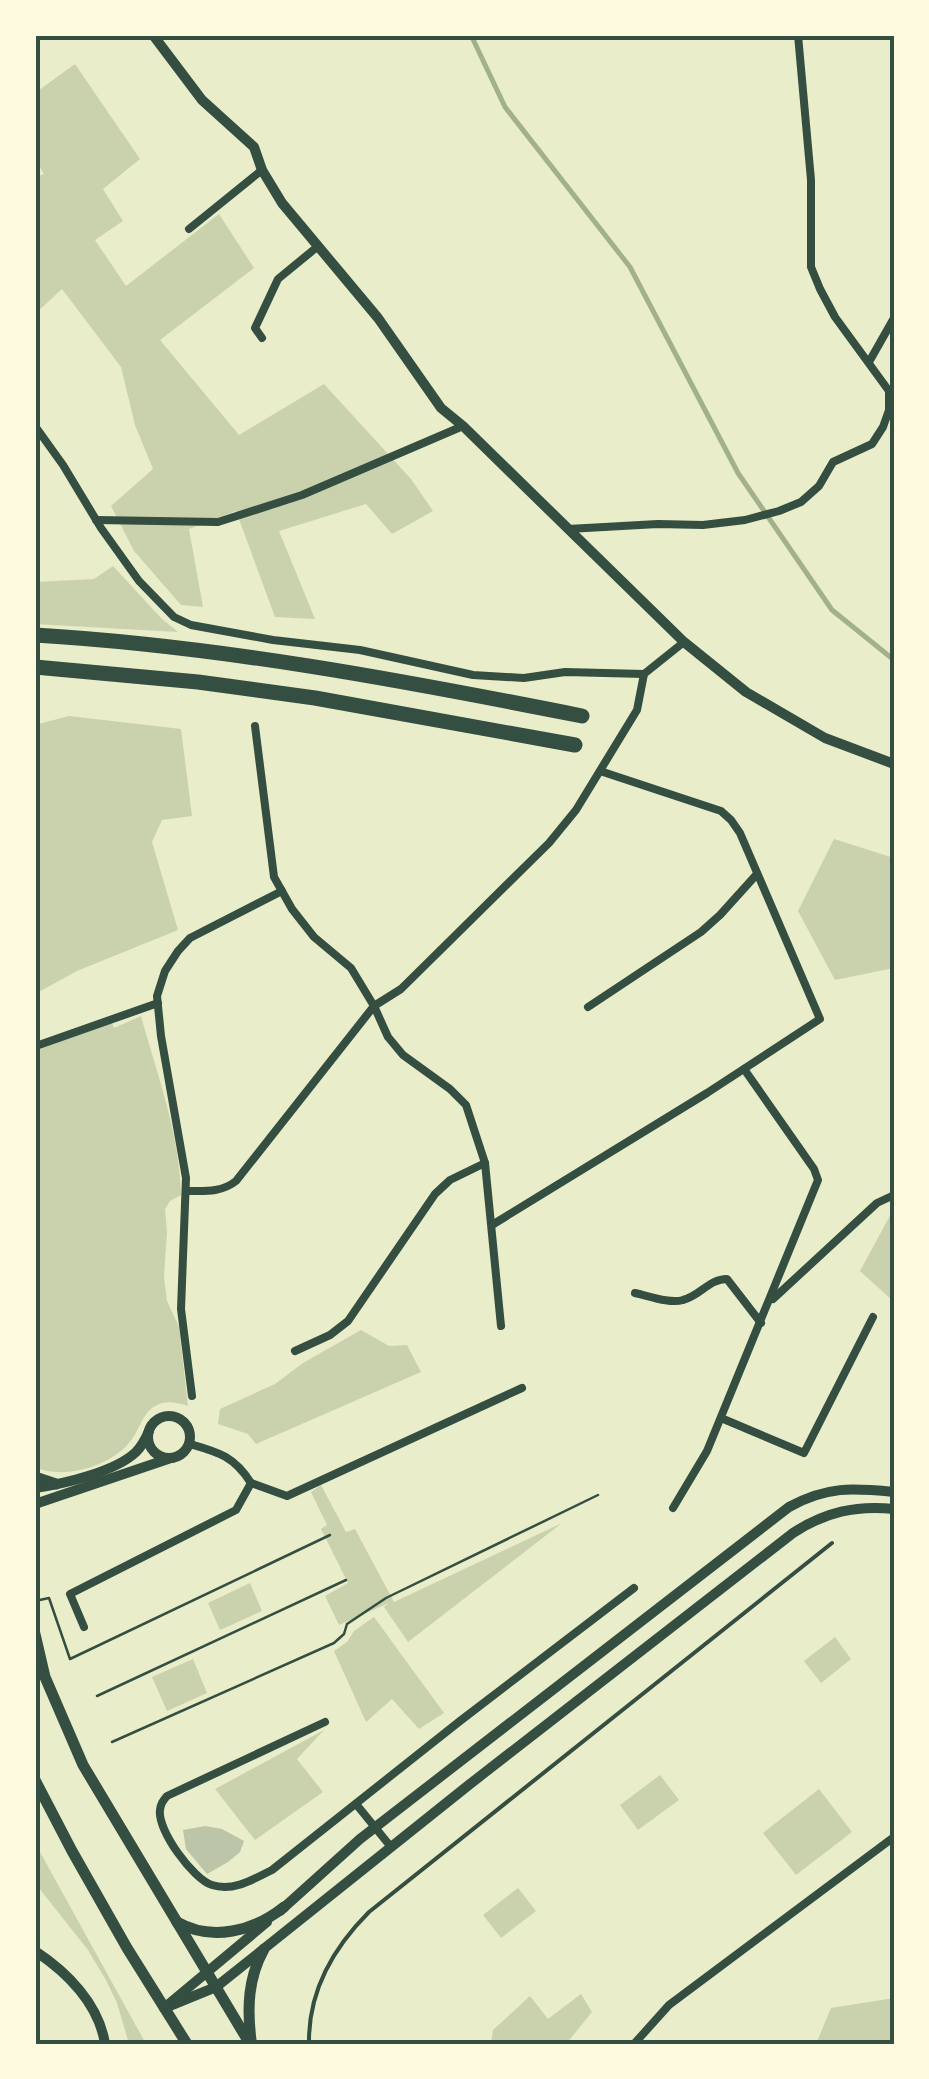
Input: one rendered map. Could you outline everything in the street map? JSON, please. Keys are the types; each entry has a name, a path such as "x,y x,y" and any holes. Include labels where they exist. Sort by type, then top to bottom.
{"highway":[{"path":"35,635 116,640 320,668 582,716"},
{"path":"35,667 198,682 314,698 575,746"}],"main road":[{"path":"35,1477 56,1484"},
{"path":"35,1634 64,1726 83,1764 251,2044"},
{"path":"35,1780 72,1852 187,2044"},
{"path":"177,1922 200,1931 230,1932 260,1922 284,1907"},
{"path":"251,2044 251,1985 264,1949"}],"street":[{"path":"152,35 202,100 254,147 262,170 282,203 378,318 441,408 684,642 746,692 825,738 894,764"},
{"path":"568,529 717,524 745,520 802,502 819,486 833,462 872,444 883,427 890,391 835,317 811,266 810,180 798,35"},
{"path":"190,229 262,170"},
{"path":"262,338 256,328 278,279 317,247"},
{"path":"869,362 894,318"},
{"path":"35,426 139,580 174,617 191,626 360,650 473,675 524,678 565,672 644,674 684,642"},
{"path":"96,520 218,522 302,495 462,426"},
{"path":"186,1192 228,1188 236,1181 374,1006 401,989 549,844 576,810 638,710 644,674"},
{"path":"254,726 274,877 314,937 351,968 388,1037 404,1056 466,1105 485,1163 501,1326"},
{"path":"492,1225 820,1019 731,820 721,811 600,771"},
{"path":"588,1007 701,932 757,874"},
{"path":"192,1396 182,1309 186,1178 160,1036 157,996 165,971 190,938 282,891"},
{"path":"36,1046 158,1003"},
{"path":"673,1508 707,1452 818,1180 744,1068"},
{"path":"295,1351 348,1321 436,1194 450,1180 485,1163"},
{"path":"769,1303 877,1203 894,1195"},
{"path":"634,1293 680,1302 716,1279 727,1280 761,1322"},
{"path":"721,1418 804,1453 873,1317"},
{"path":"190,1444 228,1456 251,1482 287,1496 522,1388"},
{"path":"35,1488 122,1462 134,1454 161,1418 178,1418 189,1429 190,1444 180,1455 35,1504"},
{"path":"150,1431 149,1442 155,1453 171,1458"},
{"path":"84,1626 70,1594 236,1510 251,1482"},
{"path":"164,2008 375,1827 789,1507 831,1490 894,1492"},
{"path":"164,2008 216,1987 792,1533 839,1511 894,1509"},
{"path":"325,1722 168,1796 161,1804 166,1834 199,1878 220,1887 237,1886 272,1870 634,1588"},
{"path":"356,1804 391,1847"},
{"path":"634,2044 669,2005 894,1838"},
{"path":"35,1951 54,1963 94,2008 106,2044"}],"lane":[{"path":"309,2044 308,2024 319,1981 348,1933 368,1912 832,1543"}],"path":[{"path":"112,1742 334,1642 344,1634 347,1624 372,1606 598,1495"},
{"path":"35,1600 48,1598 70,1660 330,1536"},
{"path":"97,1696 346,1580"}],"green space":[{"path":"75,64 140,159 103,189 123,221 95,240 126,286 219,214 254,268 160,340 239,435 324,384 411,479 433,511 392,534 366,504 279,531 315,619 275,617 236,511 189,529 203,607 181,605 134,551 111,506 153,469 135,425 121,367 62,289 35,314 35,177 44,174 35,159 35,93"},
{"path":"113,566 178,632 35,624 35,582 94,579"},
{"path":"69,716 181,729 192,816 162,820 152,842 178,930 77,971 35,994 35,725"},
{"path":"834,839 894,858 894,968 835,980 798,911"},
{"path":"141,1016 167,1105 180,1172 181,1195 165,1209 164,1277 167,1301 179,1327 188,1406 169,1402 153,1408 126,1446 103,1462 75,1471 47,1471 35,1467 35,1051 111,1021 114,1028"},
{"path":"894,1212 894,1302 860,1271"},
{"path":"361,1330 389,1346 407,1345 421,1372 256,1444 248,1434 218,1424 220,1409 275,1384"},
{"path":"321,1485 346,1532 355,1529 394,1602 562,1523 408,1642 384,1607 389,1603 339,1625 325,1596 348,1583 321,1529 327,1525 311,1492"},
{"path":"250,1583 262,1611 220,1630 208,1603"},
{"path":"374,1617 444,1713 419,1729 392,1699 366,1722 334,1651"},
{"path":"835,1637 851,1659 821,1683 804,1661"},
{"path":"193,1659 207,1693 167,1711 152,1677"},
{"path":"324,1730 297,1759 323,1792 255,1840 215,1789"},
{"path":"660,1775 679,1800 638,1830 620,1805"},
{"path":"819,1789 852,1832 796,1875 763,1833"},
{"path":"35,1843 146,2044 129,2044 106,1980 88,1950 35,1883"},
{"path":"518,1888 536,1911 501,1938 483,1915"},
{"path":"581,1994 592,2012 566,2044 491,2044 493,2030 530,1996 548,2019"},
{"path":"894,1998 894,2038 886,2044 816,2044 831,2008"}],"building":[{"path":"205,1826 222,1829 244,1841 240,1852 207,1874 186,1849 183,1830"}],"waterway":[{"path":"471,35 505,107 630,267 738,473 832,610 894,660"}]}
